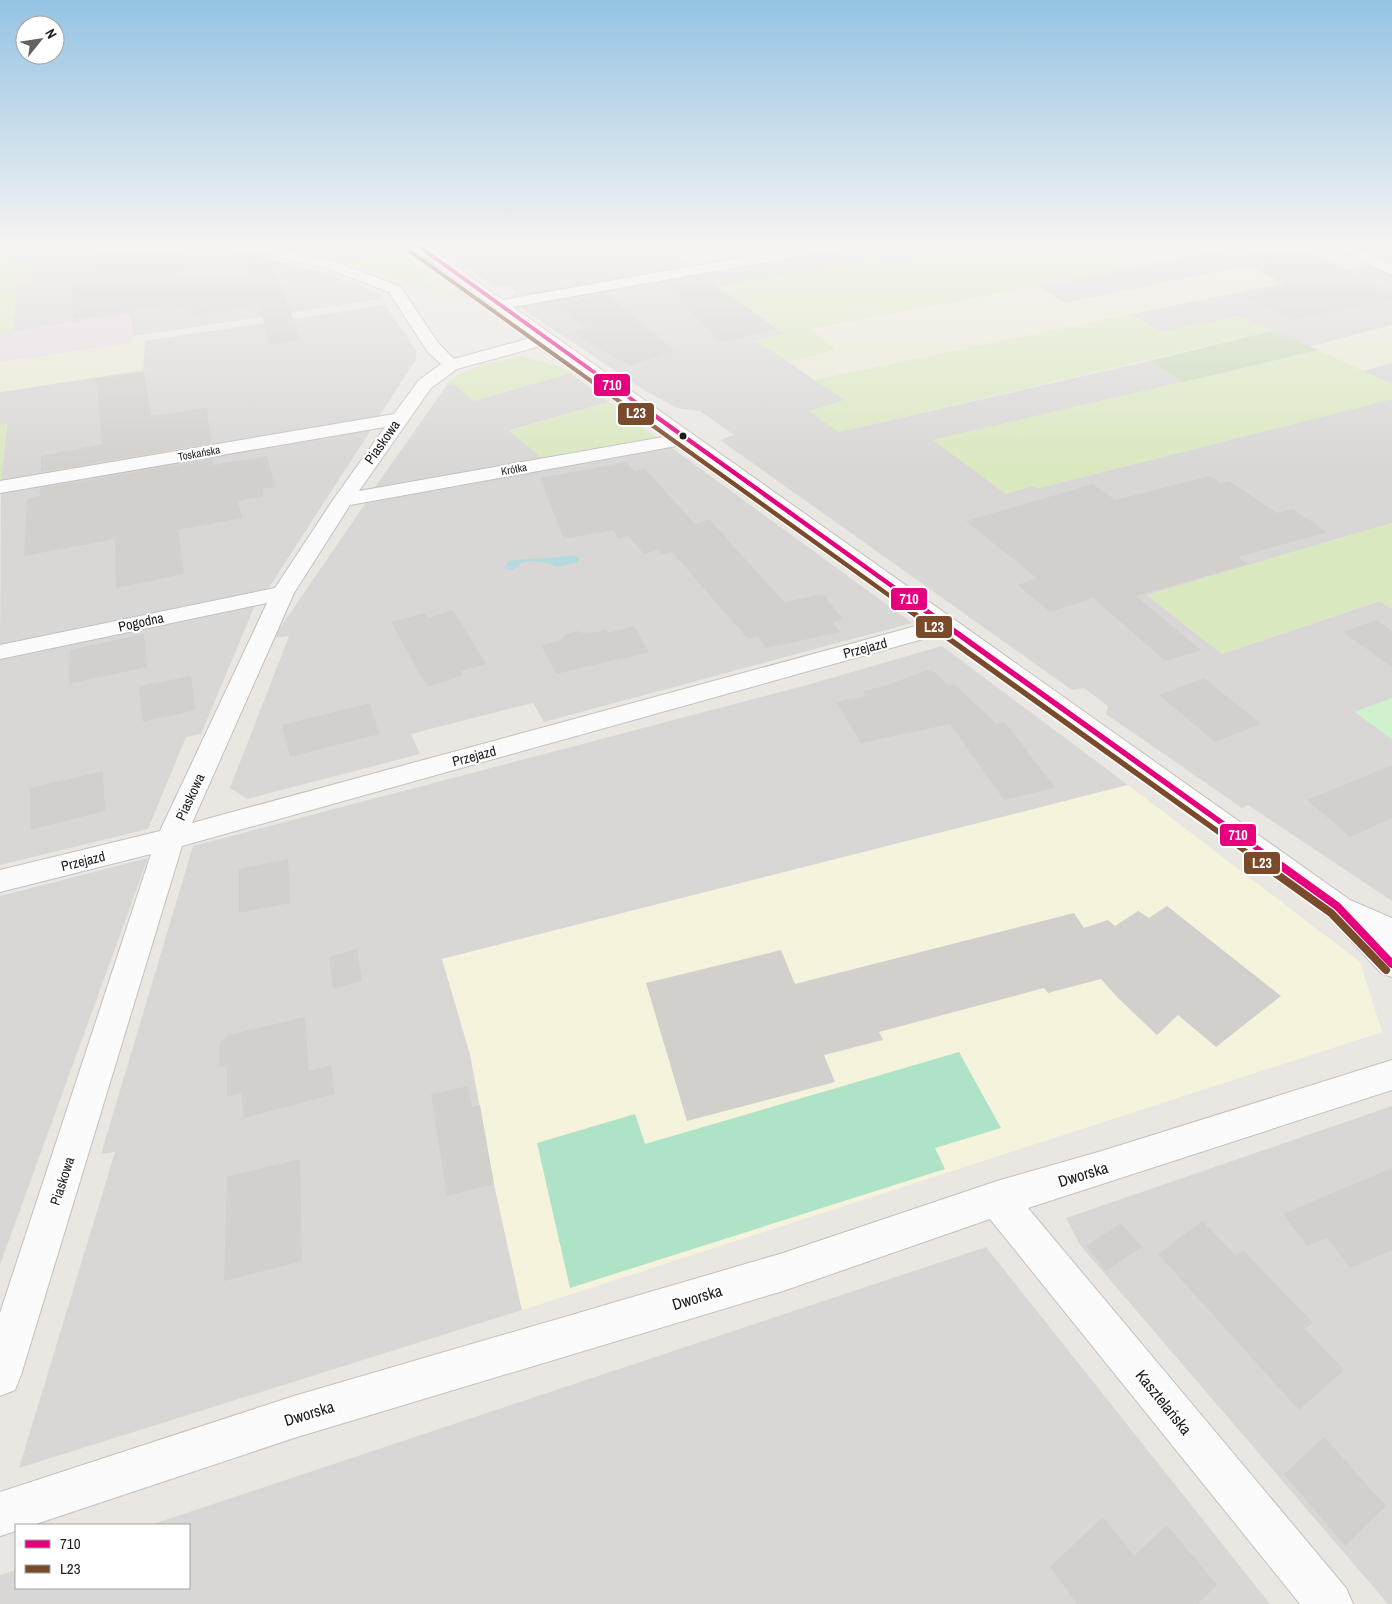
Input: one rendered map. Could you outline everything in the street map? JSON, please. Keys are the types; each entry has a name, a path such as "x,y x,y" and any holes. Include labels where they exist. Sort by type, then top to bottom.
{"street":[{"path":"416,320 433,347 451,365"},
{"path":"520,320 1337,906 1392,964"},
{"name":"Piaskowa","path":"0,1375 170,840 283,593 342,500 398,419 425,384 451,365 546,339"},
{"name":"Toskańska","path":"0,487 398,419"},
{"name":"Krótka","path":"342,500 685,439"},
{"name":"Pogodna","path":"0,652 283,593"},
{"name":"Przejazd","path":"0,881 170,840 947,625"},
{"path":"1337,906 1374,922 1392,934"},
{"name":"Dworska","path":"0,1514 294,1417 783,1272 997,1200 1392,1075"},
{"name":"Kasztelańska","path":"997,1200 1330,1604"}],"shaded area":[{"path":"14,320 91,320 13,332"},
{"path":"90,320 131,320 134,336 131,343 0,362 0,333"},
{"path":"130,320 242,320 134,336"},
{"path":"286,320 395,320 416,350 416,359 378,418 1,481 7,424 0,425 0,392 143,370 145,341"},
{"path":"539,320 765,320 785,334 757,341 846,400 838,432 1149,361 1183,382 934,440 1006,494 1031,486 1039,488 1392,399 1392,523 1147,595 1222,654 1380,601 1392,609 1392,698 1355,712 1392,739 1392,901 1248,805 1242,808 1106,714 1108,706 1084,688 1072,690 720,440 734,435 700,411 677,408 644,390"},
{"path":"858,320 1105,320 814,380 789,362 835,350 809,329"},
{"path":"1141,320 1220,320 1162,332"},
{"path":"1248,320 1392,320 1392,325 1309,347"},
{"path":"1392,325 1392,363 1362,371 1309,347"},
{"path":"145,341 143,370 0,392 0,362"},
{"path":"1392,363 1392,384 1362,371"},
{"path":"570,373 609,402 510,430 545,460 373,490 447,385 454,384 474,401"},
{"path":"371,430 268,589 0,645 1,493"},
{"path":"668,445 912,623 544,722 533,703 411,734 420,754 247,799 230,788 289,636 273,638 367,501 444,489"},
{"path":"255,605 201,734 186,737 148,829 0,865 0,660"},
{"path":"942,646 1128,785 442,959 470,1054 494,1184 522,1310 19,1468 115,1152 101,1154 193,846 807,685"},
{"path":"1128,785 1360,962 1382,1032 522,1310 494,1184 470,1054 442,959"},
{"path":"148,858 0,1265 0,896"},
{"path":"1392,1106 1392,1604 1388,1604 1080,1245 1066,1218"},
{"path":"986,1247 1270,1604 0,1604 0,1575 15,1570 15,1589 190,1589 190,1524 153,1524"}],"green space":[{"path":"0,320 14,320 13,332 0,333"},
{"path":"765,320 858,320 810,329 836,350 789,362 756,341 785,334"},
{"path":"1103,320 1141,320 1162,332 1220,320 1247,320 1272,331 838,432 809,411 845,400 814,380"},
{"path":"1272,331 1318,350 1183,382 1149,361"},
{"path":"1318,350 1392,384 1392,399 1039,488 1031,486 1006,494 933,440"},
{"path":"520,356 561,367 570,373 474,401 454,384 447,385 462,373 471,369"},
{"path":"609,402 657,438 545,460 509,431"},
{"path":"7,424 1,481 0,482 0,425"},
{"path":"1392,523 1392,609 1379,601 1222,654 1147,595"},
{"path":"1392,698 1392,739 1355,712"},
{"path":"959,1052 1001,1128 935,1148 945,1169 570,1288 537,1143 635,1114 645,1144"}],"water":[{"path":"574,555 579,558 578,562 557,567 548,563 529,561 521,563 513,570 504,567 508,561"}],"building":[{"path":"263,320 294,320 301,340 270,345"},
{"path":"576,320 638,320 674,350 630,366 572,333 588,328"},
{"path":"698,320 763,320 776,329 720,343"},
{"path":"144,372 151,416 207,408 211,443 41,472 41,456 102,444 96,379"},
{"path":"267,456 275,487 262,489 264,496 238,501 242,518 178,530 184,574 116,588 115,539 24,556 27,499 40,496 40,488 212,459 213,465"},
{"path":"627,462 634,472 645,469 695,524 709,519 784,602 823,594 843,619 833,622 840,632 766,648 758,636 748,639 672,552 662,555 658,550 644,554 628,536 618,539 614,530 564,539 540,478"},
{"path":"1210,476 1221,483 1229,481 1277,513 1293,509 1327,532 1238,557 1248,564 1136,596 1201,650 1165,661 1093,598 1050,612 1018,585 1037,578 966,521 1093,484 1115,500"},
{"path":"453,610 486,664 461,671 463,675 427,687 391,622 425,613 428,618"},
{"path":"1376,620 1392,631 1392,667 1343,632"},
{"path":"634,626 649,652 556,674 541,645 561,640 566,634 577,631 586,634 606,630 607,633"},
{"path":"144,634 147,667 69,684 70,650"},
{"path":"931,669 949,686 954,684 997,724 1005,722 1055,788 1004,800 950,724 861,743 836,702 865,696 863,691 884,686"},
{"path":"191,676 195,710 143,722 139,686"},
{"path":"1204,678 1261,724 1215,742 1159,695"},
{"path":"370,703 379,734 290,757 282,725"},
{"path":"1392,765 1392,818 1350,837 1307,800"},
{"path":"103,771 105,811 30,830 30,788"},
{"path":"288,859 290,903 239,913 239,869"},
{"path":"1167,906 1281,996 1216,1047 1178,1015 1157,1035 1101,979 1048,993 1044,988 879,1032 883,1040 824,1055 835,1082 687,1121 646,983 781,950 795,984 1074,913 1084,928 1108,920 1115,926 1138,911 1149,918"},
{"path":"357,949 362,981 333,989 329,957"},
{"path":"305,1017 309,1071 331,1065 335,1094 243,1118 242,1093 227,1097 227,1068 219,1065 220,1043 228,1035"},
{"path":"468,1086 472,1107 480,1105 494,1184 447,1196 431,1094"},
{"path":"300,1159 302,1261 224,1281 227,1177"},
{"path":"1392,1168 1392,1250 1350,1268 1327,1238 1307,1246 1283,1214"},
{"path":"1202,1221 1236,1256 1243,1250 1313,1323 1305,1329 1344,1370 1299,1410 1158,1254"},
{"path":"1121,1223 1142,1247 1106,1271 1086,1246"},
{"path":"1324,1437 1386,1506 1345,1546 1284,1474"},
{"path":"1103,1517 1134,1556 1167,1525 1217,1585 1198,1604 1077,1604 1050,1567"}],"transit line":[{"name":"L23","path":"505,320 1331,913 1386,970"},
{"name":"710","path":"521,320 1337,906 1392,964"}]}
